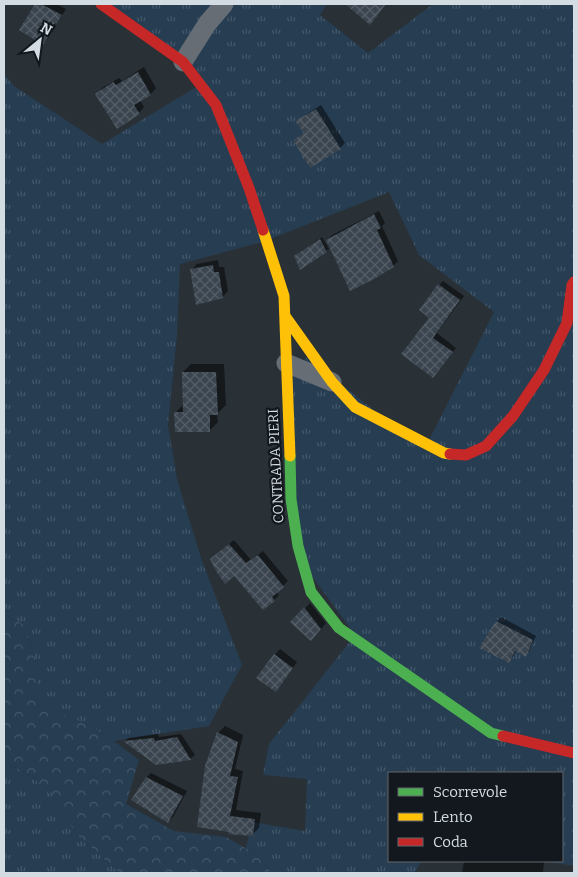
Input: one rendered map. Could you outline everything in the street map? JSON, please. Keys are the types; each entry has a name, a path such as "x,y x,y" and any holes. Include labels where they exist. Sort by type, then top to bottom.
{"street":[{"name":"CONTRADA PIERI","path":"101,4 183,62 216,105 249,188 284,296 291,500 298,546 311,592 339,628 491,733 574,753"},
{"path":"183,62 207,24 224,4"},
{"path":"285,316 332,382 355,407 444,453 466,455 486,446 513,416 544,370 567,323 574,282"},
{"path":"286,363 332,382"}],"green space":[{"path":"105,4 327,4 320,15 368,53 433,4 574,4 574,866 551,862 563,862 563,772 388,772 388,862 421,862 414,873 272,873 254,853 246,848 252,822 305,831 307,779 263,775 269,744 355,635 301,561 288,380 307,357 424,450 494,312 419,255 389,192 265,241 180,264 177,335 168,425 177,479 201,558 242,665 209,726 114,741 87,724 66,716 37,695 35,657 24,625 4,614 4,74 14,86 102,144 203,83"},
{"path":"4,614 24,625 35,657 38,695 66,716 87,724 139,760 126,804 174,831 226,837 254,853 272,873 120,873 76,834 50,790 17,768 4,763"},
{"path":"4,763 17,768 50,790 76,834 120,873 4,873"}],"building":[{"path":"35,4 41,4 62,15 43,45 19,30"},
{"path":"345,4 386,4 370,25"},
{"path":"138,72 151,95 134,105 140,114 117,129 95,94 113,82 116,85"},
{"path":"316,109 341,149 310,168 293,140 304,133 295,121"},
{"path":"374,214 381,228 377,230 394,267 350,291 326,240"},
{"path":"320,239 327,252 300,270 294,256"},
{"path":"213,265 214,272 219,272 223,298 196,305 190,269"},
{"path":"438,284 460,300 433,338 453,352 433,378 401,354 429,318 419,310"},
{"path":"182,372 216,372 218,415 210,415 210,432 175,432 174,412 183,412"},
{"path":"229,544 246,563 258,555 284,587 272,597 275,601 263,610 234,576 225,584 216,571 210,559"},
{"path":"304,607 321,629 311,641 290,622"},
{"path":"496,621 533,640 526,657 515,651 509,663 479,648"},
{"path":"274,654 293,668 276,692 256,678"},
{"path":"217,732 238,742 230,776 238,777 230,816 255,819 253,836 228,834 229,832 197,827 205,766"},
{"path":"177,737 191,760 156,765 123,741 154,738 155,741"},
{"path":"146,777 183,796 168,823 131,800"}],"traffic: fast":[{"path":"290,456 291,499 298,546 311,592 339,628 491,733 503,736"}],"traffic: slow":[{"path":"263,230 284,296 290,456"},
{"path":"285,316 332,382 355,407 444,453 450,454"}],"traffic: jam":[{"path":"101,4 183,62 216,105 249,188 263,230"},
{"path":"450,454 466,455 486,446 513,416 544,370 567,323 574,282"},
{"path":"503,736 574,753"}]}
